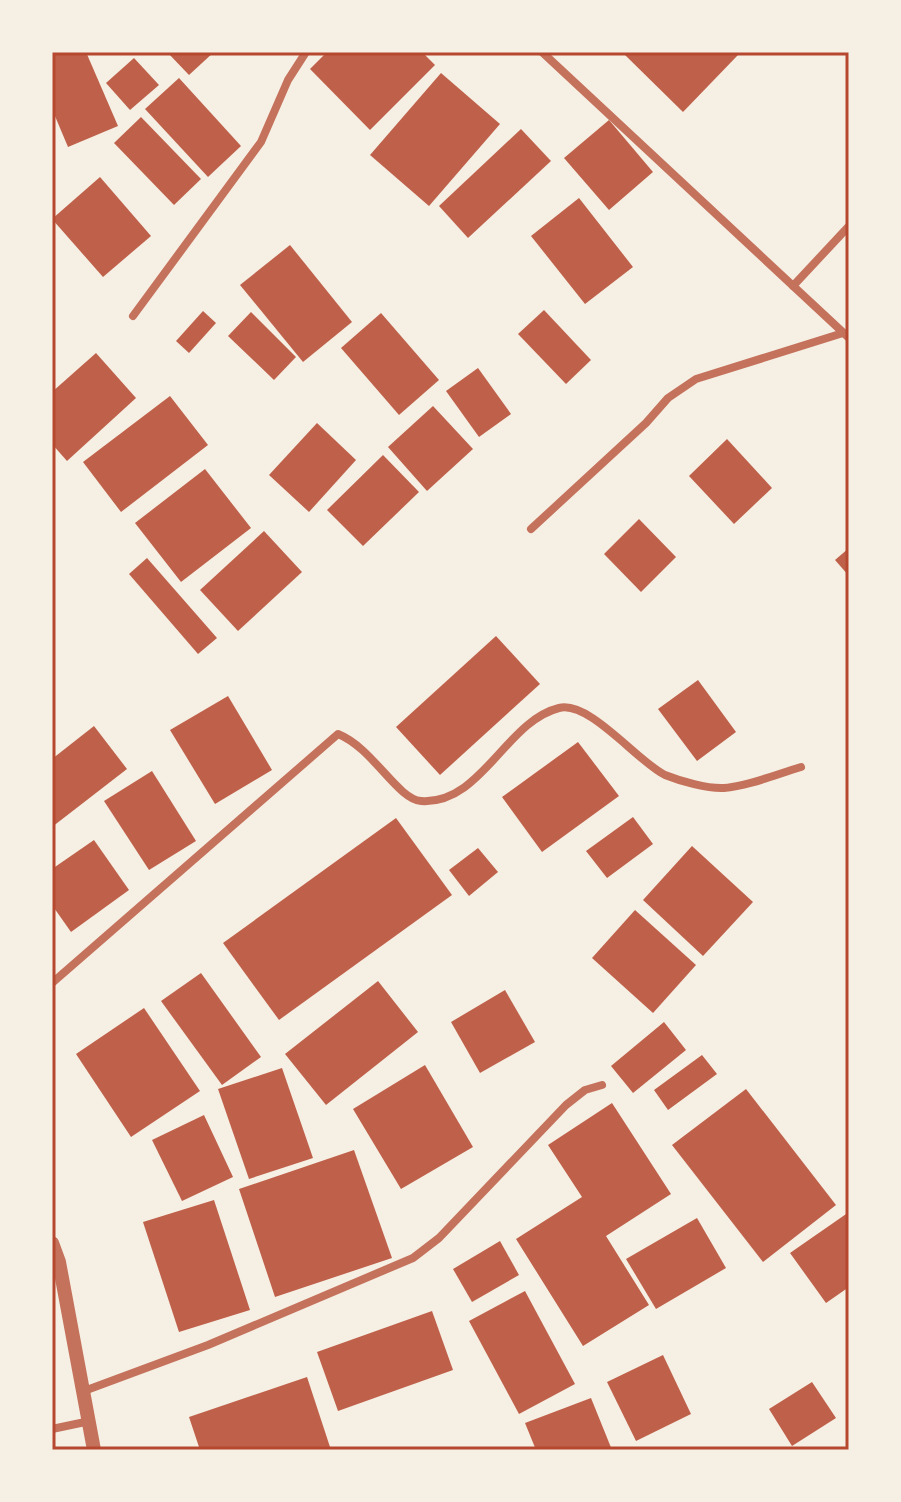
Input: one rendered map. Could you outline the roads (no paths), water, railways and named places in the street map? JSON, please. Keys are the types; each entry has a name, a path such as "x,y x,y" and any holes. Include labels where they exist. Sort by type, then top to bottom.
{"street":[{"path":"133,316 261,142 288,80 306,52"},
{"path":"542,52 846,335"},
{"path":"793,286 849,226"},
{"path":"531,529 646,423 668,398 696,379 846,335"},
{"path":"52,983 338,734 357,741 403,795 420,801 446,797 472,780 534,722 558,708 570,707 586,714 664,774 700,784 724,788 801,767"},
{"path":"84,1391 208,1345 413,1258 439,1238 566,1105 585,1090 602,1085"},
{"path":"52,1243 94,1450"},
{"path":"52,1429 90,1421"}]}
